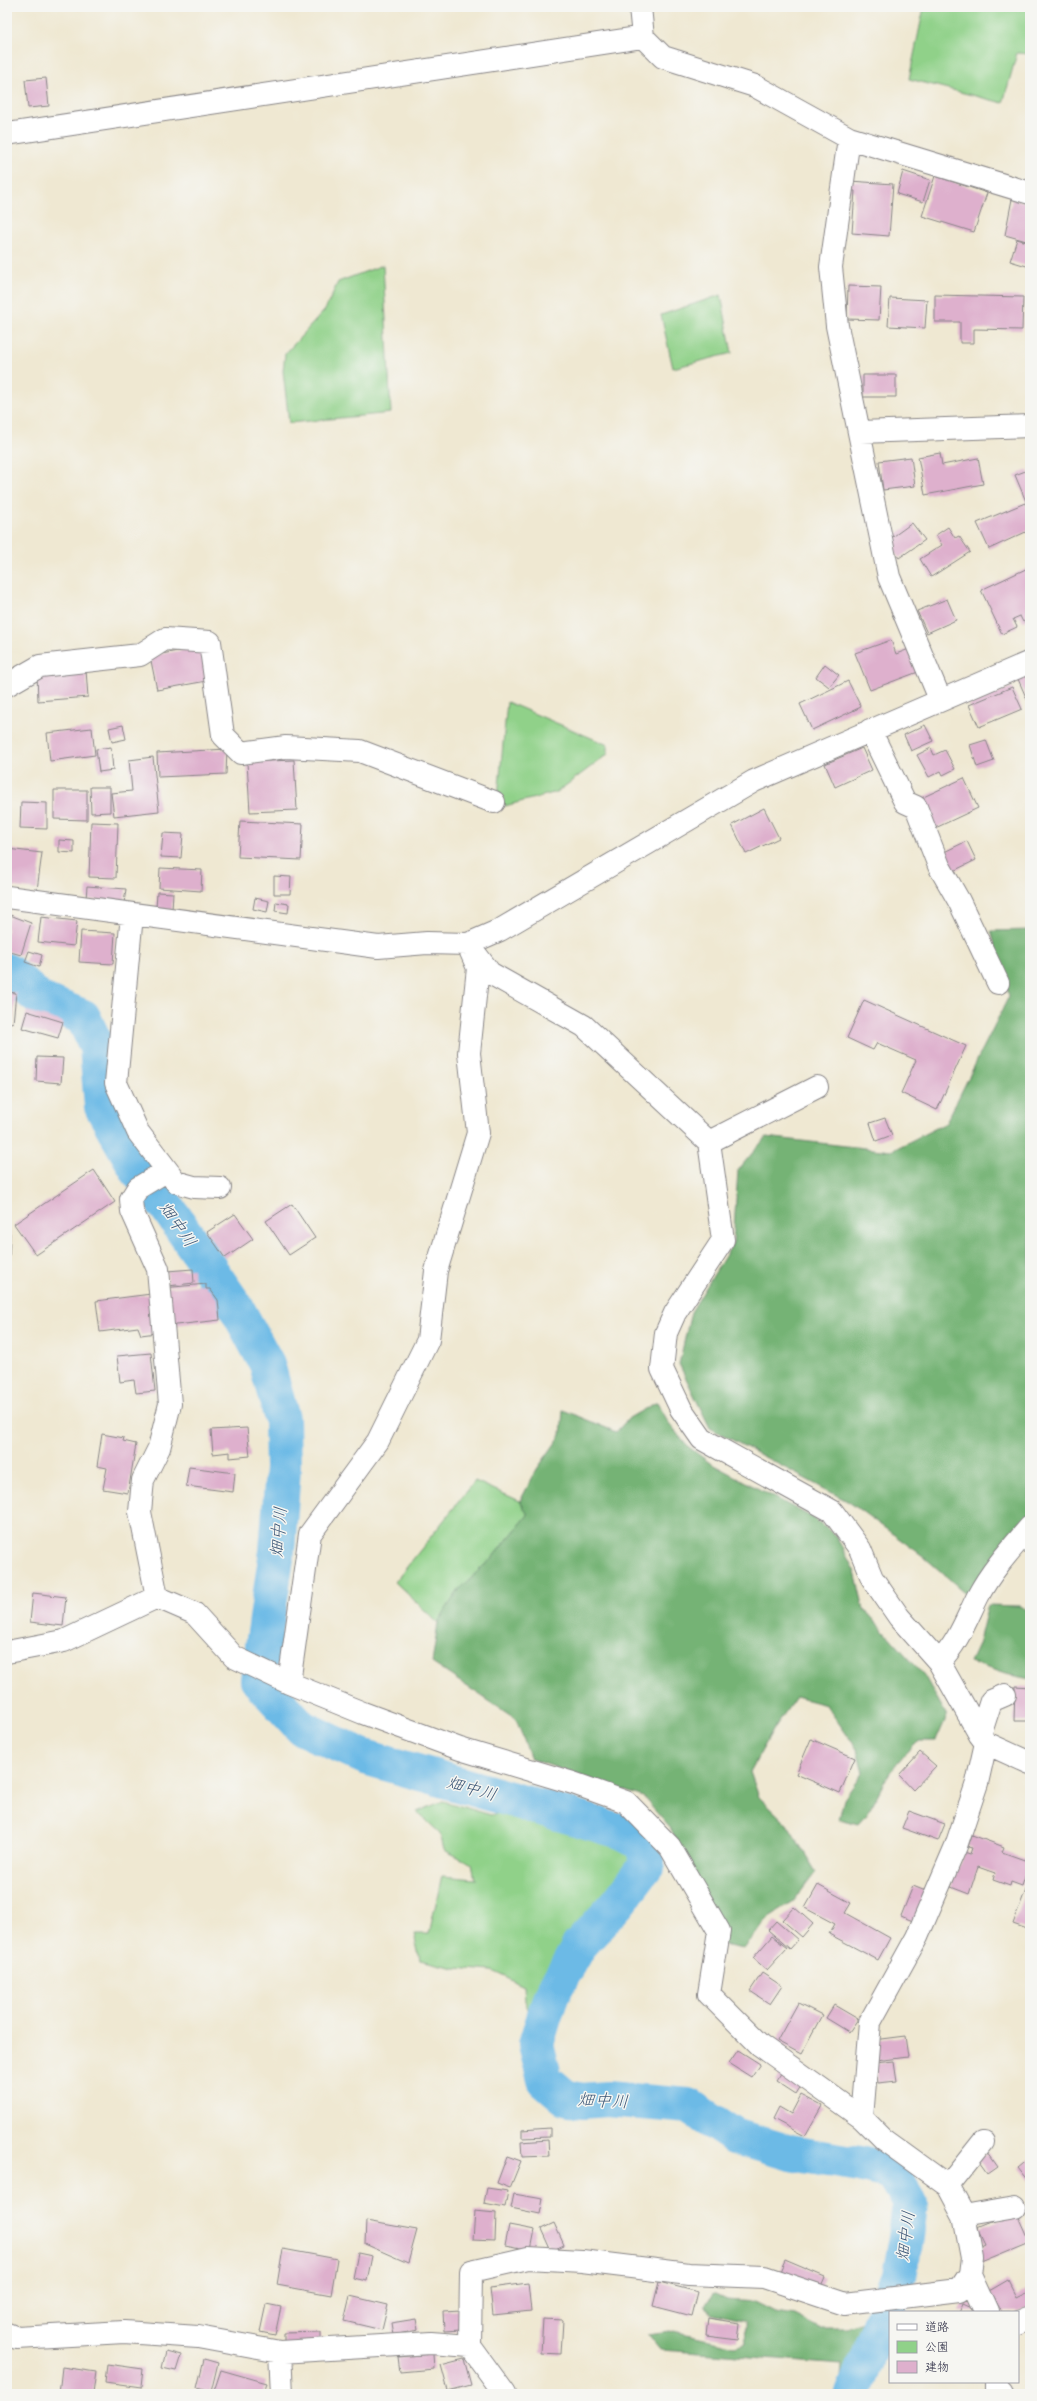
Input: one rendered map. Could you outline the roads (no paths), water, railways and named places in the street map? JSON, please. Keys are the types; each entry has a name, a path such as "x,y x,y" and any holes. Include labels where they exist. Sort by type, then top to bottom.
{"street":[{"path":"640,7 643,37 663,57 755,86 849,138 1030,193"},
{"path":"7,134 643,37"},
{"path":"849,138 831,267 838,326 889,577 940,699"},
{"path":"860,432 1030,426"},
{"path":"7,685 40,666 140,655 165,638 210,642 223,734 241,753 286,747 360,751 494,802"},
{"path":"7,897 378,947 427,943 468,944 500,930 566,893 754,781 940,699 1030,662"},
{"path":"870,730 905,802 916,807 938,866 958,901 998,983"},
{"path":"132,915 116,1083 138,1132 163,1173 176,1182 194,1187 220,1188"},
{"path":"468,944 490,973 584,1026 709,1142 723,1240 675,1313 666,1334 662,1369 681,1409 702,1439 832,1510 860,1549 872,1578 898,1617 939,1662 983,1739 1030,1763"},
{"path":"285,1681 310,1534 378,1441 428,1340 436,1271 478,1133 469,1053 478,968 468,944"},
{"path":"709,1142 817,1087"},
{"path":"157,1597 140,1512 143,1480 159,1448 170,1404 158,1269 132,1211 131,1199 138,1188 163,1173"},
{"path":"939,1662 951,1650 978,1596 992,1574 1030,1527"},
{"path":"7,1652 64,1641 157,1597 194,1613 234,1657 285,1681 363,1713 460,1749 572,1782 626,1802 670,1847 719,1931 709,1994 760,2045 862,2118 882,2139 948,2186 964,2216 972,2258 970,2275 960,2290 845,2304 764,2277 689,2274 582,2261 528,2258 471,2271 470,2346 505,2394"},
{"path":"862,2118 870,2022 917,1937 950,1860 977,1783 990,1701 1005,1695"},
{"path":"948,2186 983,2142"},
{"path":"964,2216 1015,2207"},
{"path":"970,2275 987,2311"},
{"path":"1019,2322 1030,2317"},
{"path":"7,2334 24,2337 124,2332 198,2337 280,2352 431,2344 470,2346"},
{"path":"280,2352 282,2394"},
{"path":"996,2383 996,2388 1001,2394"}],"waterway":[{"name":"畑中川","path":"7,971 41,1000 83,1017 97,1047 102,1107 138,1171 165,1204 236,1307 267,1364 282,1419 283,1469 277,1551 258,1680 302,1728 365,1757 617,1830 642,1843 648,1863 618,1903 579,1946 551,1995 536,2044 545,2080 565,2097 582,2101 607,2099 689,2106 734,2136 790,2153 860,2164 892,2172 910,2203 906,2237 899,2276 853,2394"}]}
